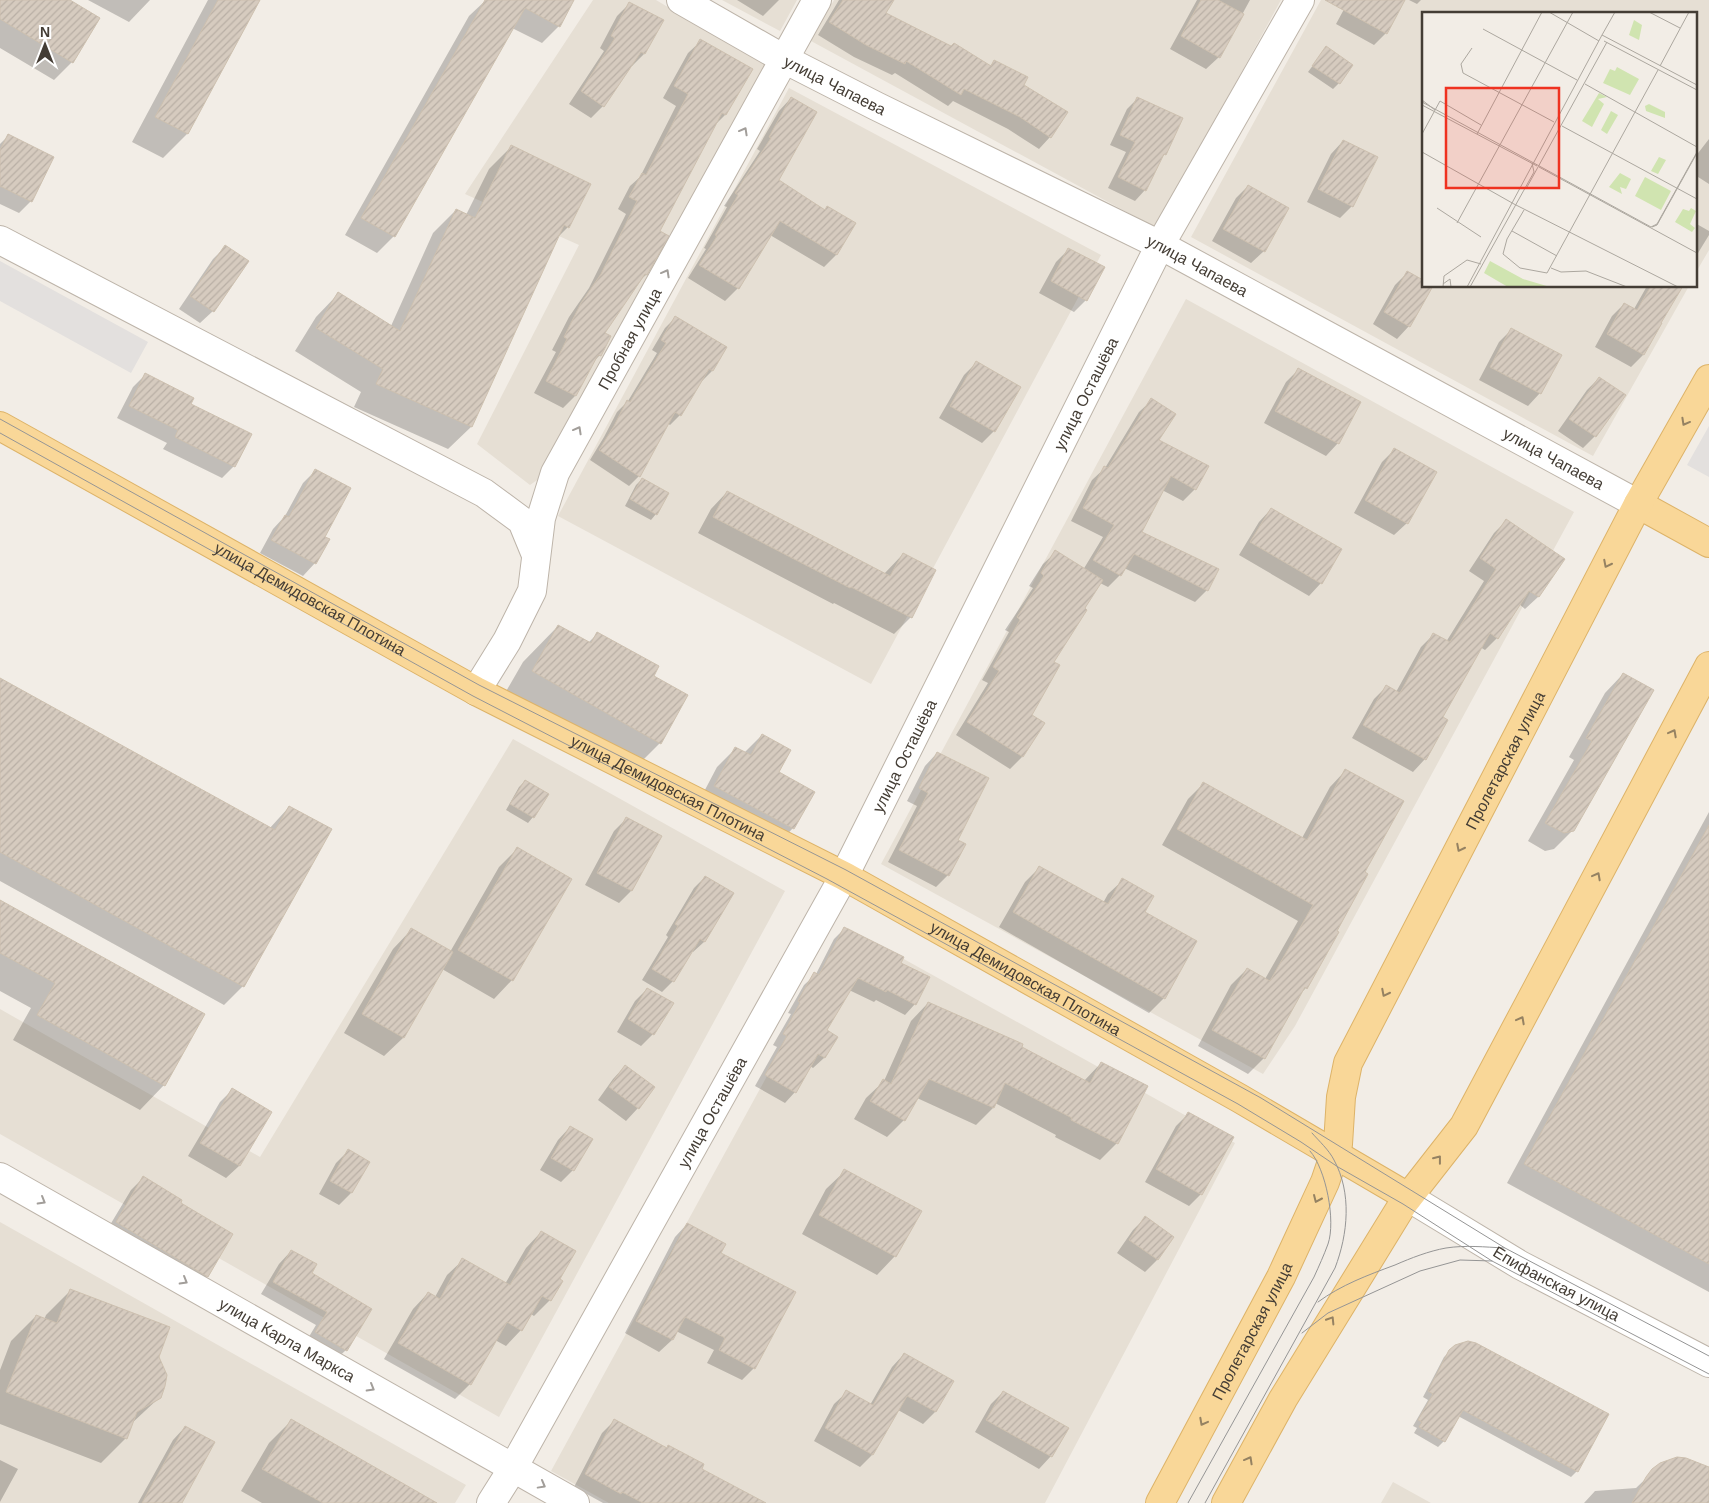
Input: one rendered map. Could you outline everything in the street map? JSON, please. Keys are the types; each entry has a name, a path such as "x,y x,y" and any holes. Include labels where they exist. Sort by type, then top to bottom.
{"main road":[{"name":"Пролетарская улица","path":"1160,1503 1282,1277 1325,1182 1338,1144 1341,1097 1348,1063 1638,504 1709,379"},
{"name":"улица Демидовская Плотина","path":"0,426 476,691 844,876 1335,1154"},
{"name":"улица Чапаева","path":"1638,504 1709,543"},
{"path":"1226,1503 1283,1398 1408,1198 1464,1126 1709,666"},
{"path":"1335,1154 1408,1198"}],"street":[{"name":"улица Чапаева","path":"681,0 784,59 1160,245 1638,504"},
{"name":"Пробная улица","path":"476,691 507,641 532,590 541,518 555,473 817,0"},
{"name":"улица Осташёва","path":"491,1503 513,1468 844,876 1160,245 1300,0"},
{"path":"0,240 484,492 522,521 537,556"},
{"name":"улица Карла Маркса","path":"0,1177 575,1503"},
{"name":"Епифанская улица","path":"1408,1198 1512,1260 1709,1363"}],"shaded area":[{"path":"593,0 656,0 772,69 553,469 530,485 477,444 579,245 465,194"},
{"path":"722,0 797,0 780,31"},
{"path":"834,0 1281,0 1156,228 811,41"},
{"path":"1321,0 1709,0 1709,250 1696,272 1696,12 1422,12 1422,288 1688,288 1593,456 1191,237"},
{"path":"789,88 1101,255 871,684 558,516"},
{"path":"0,261 148,342 131,373 0,301"},
{"path":"1186,299 1574,512 1295,1026 1263,1074 881,864"},
{"path":"1709,426 1709,477 1687,465"},
{"path":"513,739 785,891 499,1417 0,1134 0,1009 260,1157"},
{"path":"848,928 1235,1143 1045,1503 609,1503 551,1471"},
{"path":"0,1222 466,1485 455,1503 0,1503"},
{"path":"1393,1482 1431,1503 1381,1503"}],"building":[{"path":"0,0 70,0 100,18 73,63 0,19"},
{"path":"218,0 260,0 188,134 155,117"},
{"path":"485,0 574,0 560,27 525,8 395,237 361,218"},
{"path":"843,0 894,0 886,13 951,46 954,43 991,66 994,60 1028,77 1024,85 1068,112 1051,138 1020,117 964,89 961,95 906,61 905,64 866,45 829,22"},
{"path":"1201,0 1218,0 1244,14 1220,58 1181,36"},
{"path":"1325,0 1405,0 1387,34"},
{"path":"629,2 664,20 645,54 641,52 604,107 581,91 615,38 611,36"},
{"path":"700,39 753,69 726,115 722,113 660,231 669,236 647,275 645,274 605,333 611,336 601,356 598,355 576,396 546,381 567,339 564,337 581,303 601,274 637,201 629,197 642,173 646,175 688,94 674,86"},
{"path":"1326,46 1353,65 1340,84 1312,66"},
{"path":"791,97 817,112 779,180 825,210 827,206 856,223 837,255 780,221 739,289 699,265 717,236 715,235 738,195 735,193 771,138 769,137"},
{"path":"1137,97 1183,118 1166,155 1164,154 1146,191 1118,177 1135,142 1120,135"},
{"path":"8,134 54,157 32,202 0,186 0,150"},
{"path":"1343,140 1378,157 1353,207 1318,189"},
{"path":"511,145 591,184 569,228 564,225 472,427 376,384 383,369 316,328 338,292 400,331 456,209 475,218"},
{"path":"1248,185 1289,208 1265,252 1223,229"},
{"path":"225,245 249,261 214,312 190,296"},
{"path":"1068,248 1105,267 1087,301 1051,281"},
{"path":"1407,271 1422,279 1422,288 1432,288 1410,327 1384,312"},
{"path":"1650,288 1682,288 1644,355 1607,334 1624,303 1637,310"},
{"path":"675,316 727,347 713,371 709,369 681,416 675,412 640,477 599,450 627,400 630,402 666,343 661,340"},
{"path":"1511,328 1562,355 1541,394 1490,367"},
{"path":"976,361 1021,387 995,432 950,406"},
{"path":"1298,368 1361,402 1339,444 1275,411"},
{"path":"145,373 194,398 191,404 252,434 235,467 175,437 178,430 129,406"},
{"path":"1599,377 1626,395 1596,437 1569,419"},
{"path":"1151,398 1176,414 1159,440 1209,466 1196,490 1171,476 1142,532 1219,569 1208,591 1134,554 1121,576 1093,560 1114,525 1083,508 1104,466 1108,468"},
{"path":"1394,448 1437,472 1408,524 1365,500"},
{"path":"315,469 351,488 325,537 330,539 316,564 271,540 285,515 289,517"},
{"path":"642,478 669,493 657,515 630,499"},
{"path":"727,491 890,576 903,553 936,570 912,618 713,517"},
{"path":"1271,508 1342,549 1322,584 1250,542"},
{"path":"1506,519 1565,559 1539,597 1529,591 1498,639 1490,633 1443,717 1448,720 1426,760 1363,725 1386,685 1400,693 1433,633 1450,642 1496,569 1480,558"},
{"path":"1055,550 1103,580 1085,608 1087,610 1054,662 1060,665 1032,715 1045,723 1023,757 967,722 999,671 993,667 1020,620 1017,617 1044,576 1041,573"},
{"path":"558,625 591,643 597,632 659,666 654,676 688,695 661,744 532,671"},
{"path":"1623,673 1654,690 1574,831 1564,833 1545,823 1592,741 1586,738"},
{"path":"0,678 275,830 289,806 332,829 244,987 0,852"},
{"path":"762,734 791,750 779,772 815,792 794,829 714,786 735,747 751,755"},
{"path":"937,752 989,778 958,840 966,844 949,876 899,850 928,793 919,788"},
{"path":"1345,769 1404,801 1365,872 1368,874 1337,931 1339,932 1307,989 1305,987 1265,1059 1212,1030 1247,968 1270,981 1313,905 1177,829 1203,782 1307,840"},
{"path":"525,780 549,794 534,818 510,804"},
{"path":"626,817 662,836 632,891 597,873"},
{"path":"1709,825 1709,1264 1524,1164"},
{"path":"517,847 572,879 513,981 458,950"},
{"path":"1039,866 1108,904 1122,878 1154,896 1145,912 1197,941 1165,999 1013,912"},
{"path":"705,876 734,893 705,942 700,939 674,982 652,969 678,926 675,924"},
{"path":"0,900 205,1014 165,1086 37,1015 55,983 0,953"},
{"path":"844,927 904,957 901,963 930,977 916,1005 858,978 827,1030 838,1037 825,1058 818,1054 796,1093 765,1075 787,1036 783,1034 800,1003 798,1001 814,972 819,975"},
{"path":"411,928 453,952 404,1038 362,1014"},
{"path":"647,988 674,1003 654,1035 628,1019"},
{"path":"928,1002 1023,1044 1022,1047 1090,1083 1101,1062 1148,1086 1118,1144 1005,1083 994,1108 929,1079 905,1121 870,1101 883,1079 891,1084"},
{"path":"625,1065 655,1087 639,1109 609,1087"},
{"path":"232,1088 272,1112 240,1166 200,1143"},
{"path":"1188,1112 1234,1137 1202,1195 1156,1169"},
{"path":"570,1126 593,1139 574,1171 551,1158"},
{"path":"348,1149 370,1162 352,1193 330,1181"},
{"path":"844,1169 922,1211 896,1257 819,1215"},
{"path":"143,1176 182,1200 181,1203 233,1234 208,1277 116,1222"},
{"path":"1145,1216 1174,1237 1158,1260 1129,1240"},
{"path":"687,1223 726,1244 721,1253 796,1292 755,1369 719,1350 725,1338 685,1317 673,1340 636,1321"},
{"path":"541,1231 576,1251 560,1279 563,1281 551,1301 542,1296 522,1331 507,1322 471,1385 398,1343 428,1292 440,1299 462,1258 510,1285"},
{"path":"291,1250 317,1264 312,1273 372,1309 347,1351 315,1332 327,1312 273,1282"},
{"path":"70,1289 170,1327 159,1357 167,1375 161,1398 137,1412 127,1439 6,1392 36,1315 57,1323"},
{"path":"1468,1341 1476,1343 1609,1414 1578,1472 1463,1410 1445,1442 1419,1427 1422,1422 1418,1420 1433,1394 1428,1391 1449,1350 1455,1345"},
{"path":"904,1353 954,1381 936,1412 907,1396 873,1455 825,1428 846,1390 873,1405"},
{"path":"1003,1391 1069,1428 1052,1457 986,1420"},
{"path":"291,1419 437,1503 323,1503 262,1469"},
{"path":"614,1419 667,1448 668,1445 704,1464 702,1469 766,1503 643,1503 622,1492 621,1494 585,1474"},
{"path":"185,1426 215,1442 182,1503 142,1503"},
{"path":"1677,1457 1686,1458 1709,1467 1709,1503 1632,1503 1652,1469 1660,1463"}],"tram line":[{"path":"0,419 479,685 846,870 1261,1098 1505,1248 1709,1356"},
{"path":"0,433 473,696 827,879 1238,1104 1338,1167 1403,1204 1492,1261 1709,1374"},
{"path":"1205,1503 1335,1268 1339,1255 1345,1228 1346,1200 1344,1186 1332,1156 1312,1133"},
{"path":"1188,1503 1314,1277 1328,1244 1331,1222 1328,1196 1321,1170 1310,1151"},
{"path":"1318,1302 1336,1290 1355,1281 1433,1251 1475,1246 1504,1248"},
{"path":"1302,1333 1328,1313 1420,1271 1460,1260 1492,1261"}]}
